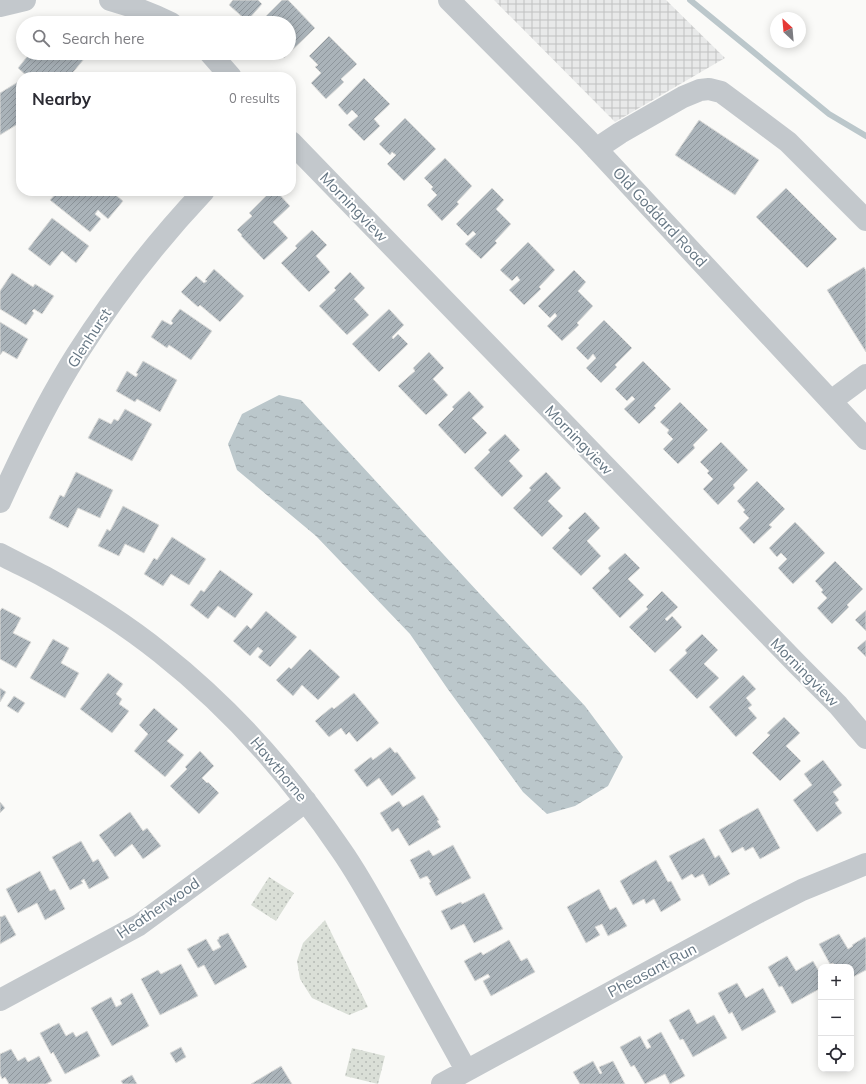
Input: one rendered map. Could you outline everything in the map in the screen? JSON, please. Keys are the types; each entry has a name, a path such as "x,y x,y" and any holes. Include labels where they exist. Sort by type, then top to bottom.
{"street":[{"path":"0,6 25,0"},
{"path":"110,0 126,4 155,16"},
{"name":"Old Goddard Road","path":"448,0 596,150 866,439"},
{"path":"216,60 227,72"},
{"path":"596,150 620,133 683,97 700,90 709,89 721,92 788,142 866,220"},
{"name":"Morningview","path":"296,147 838,705 866,738"},
{"name":"Glenhurst","path":"0,502 34,429 77,354 103,314 142,262 199,196"},
{"path":"831,401 866,376"},
{"name":"Hawthorne","path":"0,554 44,576 80,597 115,620 160,653 234,717 272,758 342,850 365,887 466,1070"},
{"name":"Heatherwood","path":"0,1000 139,925 306,801"},
{"name":"Pheasant Run","path":"442,1084 759,912 802,890 866,864"}],"shaded area":[{"path":"494,0 666,0 725,58 615,122"},
{"path":"269,877 294,893 276,921 251,905"},
{"path":"325,920 368,1007 349,1015 312,998 300,979 297,961 303,943"},
{"path":"352,1048 385,1056 378,1084 345,1076"}],"water":[{"path":"279,395 301,400 585,706 623,757 608,786 575,806 547,814 523,792 447,688 410,634 316,536 237,470 228,444 242,414"}],"building":[{"path":"233,0 258,0 262,4 251,16 241,16 229,5"},
{"path":"282,0 288,0 315,28 296,46 296,16 266,16"},
{"path":"329,36 357,64 341,79 344,82 326,99 311,83 321,73 315,67 318,65 309,56"},
{"path":"24,60 83,60 73,72 22,72 18,68"},
{"path":"364,78 390,104 374,119 380,126 364,141 348,125 358,116 352,110 347,115 338,105"},
{"path":"16,83 16,125 0,135 0,93"},
{"path":"405,118 436,149 404,181 387,164 396,155 392,152 390,155 379,144"},
{"path":"699,120 759,160 735,195 675,155"},
{"path":"445,158 472,186 457,202 459,204 442,221 427,205 437,195 431,189 433,187 424,178"},
{"path":"492,188 504,200 496,209 511,224 495,241 497,243 481,259 465,244 476,234 473,231 468,236 456,224"},
{"path":"786,188 837,239 807,268 756,217"},
{"path":"54,196 117,196 123,201 108,219 98,210 95,214 101,219 90,232 50,200"},
{"path":"266,196 281,196 290,206 273,222 288,238 264,260 237,230 252,216 249,213"},
{"path":"52,218 89,246 76,263 62,251 50,266 28,249"},
{"path":"312,230 327,245 316,256 330,272 309,292 281,263 297,248 295,246"},
{"path":"528,242 555,270 539,287 541,289 524,305 509,290 520,280 517,276 512,281 500,270"},
{"path":"864,267 866,271 866,352 827,290"},
{"path":"214,269 244,296 220,322 200,305 198,307 181,292 196,276 204,283 207,281 205,280"},
{"path":"574,270 586,282 578,291 593,306 577,323 579,325 562,341 547,326 557,316 555,313 550,318 538,306"},
{"path":"350,272 365,288 354,299 369,315 347,335 319,306 336,290 334,288"},
{"path":"12,273 33,287 35,284 54,296 42,314 34,309 32,311 34,313 26,325 0,309 0,291"},
{"path":"180,309 212,331 191,360 169,345 167,348 151,337 162,320 171,325 173,323 171,321"},
{"path":"389,309 404,325 392,337 393,339 398,334 408,344 379,372 352,344"},
{"path":"604,320 632,348 615,365 617,367 601,383 586,368 596,358 593,354 588,360 576,348"},
{"path":"0,322 28,339 17,359 3,351 0,355"},
{"path":"429,352 444,368 433,379 448,395 426,415 398,386 415,371 413,368"},
{"path":"143,361 177,380 160,412 137,399 135,402 116,391 127,371 136,377 138,374 136,373"},
{"path":"643,361 671,389 654,406 656,408 639,424 624,409 635,399 632,396 627,401 615,389"},
{"path":"469,391 484,407 472,418 487,433 465,454 438,425 454,409 452,407"},
{"path":"680,402 708,430 693,445 695,448 678,464 663,449 673,439 667,433 669,430 660,422"},
{"path":"125,409 152,424 132,461 88,438 99,418 111,424 114,419 118,421"},
{"path":"505,434 520,450 509,461 523,476 502,497 474,468 490,452 488,450"},
{"path":"721,442 748,470 733,485 735,488 718,505 703,489 713,479 707,473 709,471 700,462"},
{"path":"76,472 113,490 100,518 78,508 68,528 49,518 60,495 64,497"},
{"path":"546,472 561,488 548,501 563,516 542,537 513,508 531,490 529,488"},
{"path":"757,481 785,509 769,525 772,527 754,544 739,528 749,518 743,512 745,510 737,501"},
{"path":"123,506 159,525 144,553 125,544 119,556 98,546 107,529 110,531"},
{"path":"585,512 600,528 587,541 601,556 581,576 552,548 570,530 568,528"},
{"path":"795,522 825,553 793,584 778,568 787,559 781,553 777,557 769,548"},
{"path":"172,537 206,559 189,585 171,574 163,586 144,574 154,558 157,560"},
{"path":"625,553 640,568 628,579 644,595 620,618 592,588 610,571 608,568"},
{"path":"835,561 863,589 847,605 849,607 832,624 817,608 827,598 821,592 823,590 815,581"},
{"path":"220,570 253,594 235,618 218,606 208,619 190,605 201,590 204,592"},
{"path":"662,591 678,607 665,619 667,621 672,616 682,627 655,653 629,627 648,609 646,607"},
{"path":"2,608 21,618 13,633 31,642 16,668 0,659 0,611"},
{"path":"866,610 866,631 855,620"},
{"path":"266,611 297,637 270,667 258,657 263,651 258,647 250,656 233,641 247,625 251,629"},
{"path":"702,634 718,650 704,664 719,678 697,699 669,670 687,653 685,650"},
{"path":"53,639 69,648 61,663 79,673 65,698 30,678"},
{"path":"866,640 866,657 857,648"},
{"path":"310,649 340,677 318,700 302,685 293,696 276,680 289,667 291,669"},
{"path":"108,673 123,684 116,694 122,699 119,704 129,711 112,733 80,709"},
{"path":"743,675 756,689 746,698 752,705 748,708 757,718 736,737 709,707"},
{"path":"0,688 6,692 0,702"},
{"path":"354,693 379,723 357,742 349,732 346,735 341,728 329,737 315,721 332,707 334,709"},
{"path":"14,696 25,703 18,713 7,706"},
{"path":"154,708 178,729 167,741 184,755 165,777 134,751 148,734 139,725"},
{"path":"784,717 800,733 786,746 801,761 780,781 752,753 770,735 767,733"},
{"path":"390,747 395,753 397,752 416,778 392,796 379,778 367,787 354,770 371,757 373,760"},
{"path":"200,751 214,766 202,778 219,793 199,814 170,786 187,769 185,767"},
{"path":"823,760 842,785 833,792 839,800 835,803 842,813 817,832 793,800 812,785 804,774"},
{"path":"423,795 439,820 437,821 441,827 409,846 398,828 392,832 380,813 399,801 403,807"},
{"path":"0,802 5,808 0,813"},
{"path":"758,808 780,848 760,859 753,847 745,851 743,847 732,853 719,830"},
{"path":"130,812 143,831 147,828 161,846 143,859 132,844 115,857 99,835"},
{"path":"704,838 715,858 719,855 730,874 709,886 703,874 695,878 692,874 682,880 669,856"},
{"path":"81,841 93,862 98,859 109,878 89,889 84,879 81,881 83,883 70,890 52,857"},
{"path":"453,845 471,878 436,896 427,876 420,879 410,860 429,850 433,856"},
{"path":"656,860 668,882 671,881 681,900 661,912 654,899 646,904 644,899 633,905 620,881"},
{"path":"40,871 50,891 55,889 65,909 45,920 37,903 18,913 6,889"},
{"path":"599,889 610,910 616,907 627,926 608,936 602,924 595,927 600,935 586,943 567,907"},
{"path":"484,893 503,929 474,943 464,924 451,930 441,911 461,902 462,904"},
{"path":"5,915 16,935 0,944 0,916"},
{"path":"228,933 247,967 215,985 204,965 198,968 187,949 206,939 213,951 221,947 217,940 219,937"},
{"path":"839,934 848,949 865,937 866,970 854,976 854,964 830,964 819,944"},
{"path":"509,940 521,961 527,958 535,972 491,996 483,981 490,977 488,974 475,981 464,961 481,952 483,955"},
{"path":"787,956 796,971 813,961 818,970 818,990 792,1004 782,986 779,987 768,967"},
{"path":"181,964 198,996 160,1015 141,979 158,970 161,974"},
{"path":"737,983 746,998 763,988 776,1012 742,1031 732,1012 729,1014 718,993"},
{"path":"132,993 149,1026 112,1046 91,1008 111,997 116,1007 122,1004 120,1000"},
{"path":"689,1009 697,1024 714,1015 727,1038 693,1057 683,1039 680,1040 669,1020"},
{"path":"59,1023 66,1036 73,1032 76,1037 87,1031 100,1056 65,1074 53,1052 51,1054 40,1033"},
{"path":"661,1032 685,1076 670,1084 665,1074 645,1084 634,1065 631,1067 620,1047 640,1036 647,1049 651,1047 647,1040"},
{"path":"181,1047 186,1057 176,1063 170,1053"},
{"path":"11,1049 18,1061 25,1057 28,1062 39,1056 52,1081 46,1084 9,1084 5,1077 2,1079 0,1074 0,1054"},
{"path":"593,1061 600,1074 602,1073 599,1067 613,1061 625,1084 580,1084 573,1072"},
{"path":"281,1066 292,1084 251,1084"},
{"path":"132,1075 137,1084 123,1084 121,1081"}],"waterway":[{"path":"690,0 829,114 866,136"}]}
